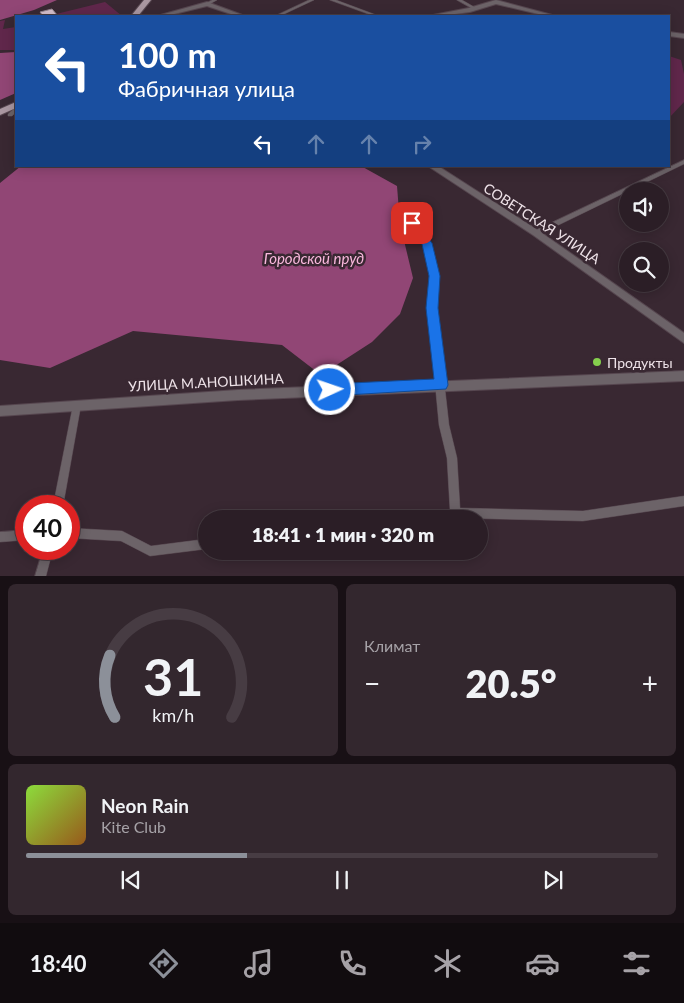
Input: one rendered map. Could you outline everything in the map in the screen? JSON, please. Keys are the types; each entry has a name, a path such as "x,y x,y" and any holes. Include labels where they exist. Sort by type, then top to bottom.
{"main road":[{"path":"135,15 148,0"},
{"path":"0,112 15,105"}],"street":[{"path":"164,15 207,4 215,0"},
{"path":"279,15 312,0"},
{"path":"332,0 374,15"},
{"path":"458,0 474,8"},
{"path":"436,15 496,2 549,15"},
{"path":"207,4 239,15"},
{"path":"670,34 684,36"},
{"path":"10,114 15,111"},
{"path":"536,233 682,165"},
{"name":"СОВЕТСКАЯ УЛИЦА","path":"434,167 536,233 684,339"},
{"path":"412,223 427,243 434,276 432,308 444,425 452,458 456,510"},
{"name":"УЛИЦА М.АНОШКИНА","path":"0,411 441,385 684,376"},
{"path":"60,495 77,405"},
{"path":"488,514 584,516 684,501"},
{"path":"80,534 122,536 150,551 198,545"},
{"path":"0,537 15,535"},
{"path":"40,576 45,560"}],"shaded area":[{"path":"105,2 121,15 52,15"},
{"path":"5,20 3,29 15,27 15,50 0,50 0,21"},
{"path":"670,56 681,60 684,74 684,102 670,117"}],"water":[{"path":"0,0 57,0 34,10 0,20"},
{"path":"15,52 15,93 0,100 0,53"},
{"name":"Городской пруд","path":"20,167 363,167 397,186 400,224 413,278 400,314 372,342 321,375 282,345 133,331 50,368 0,360 0,183"}],"building":[{"path":"52,9 57,15 42,15 40,12"}],"place":[{"name":"Продукты","path":"597,362"}],"route":[{"path":"330,390 441,385 432,308 434,276 427,243 412,223"}]}
